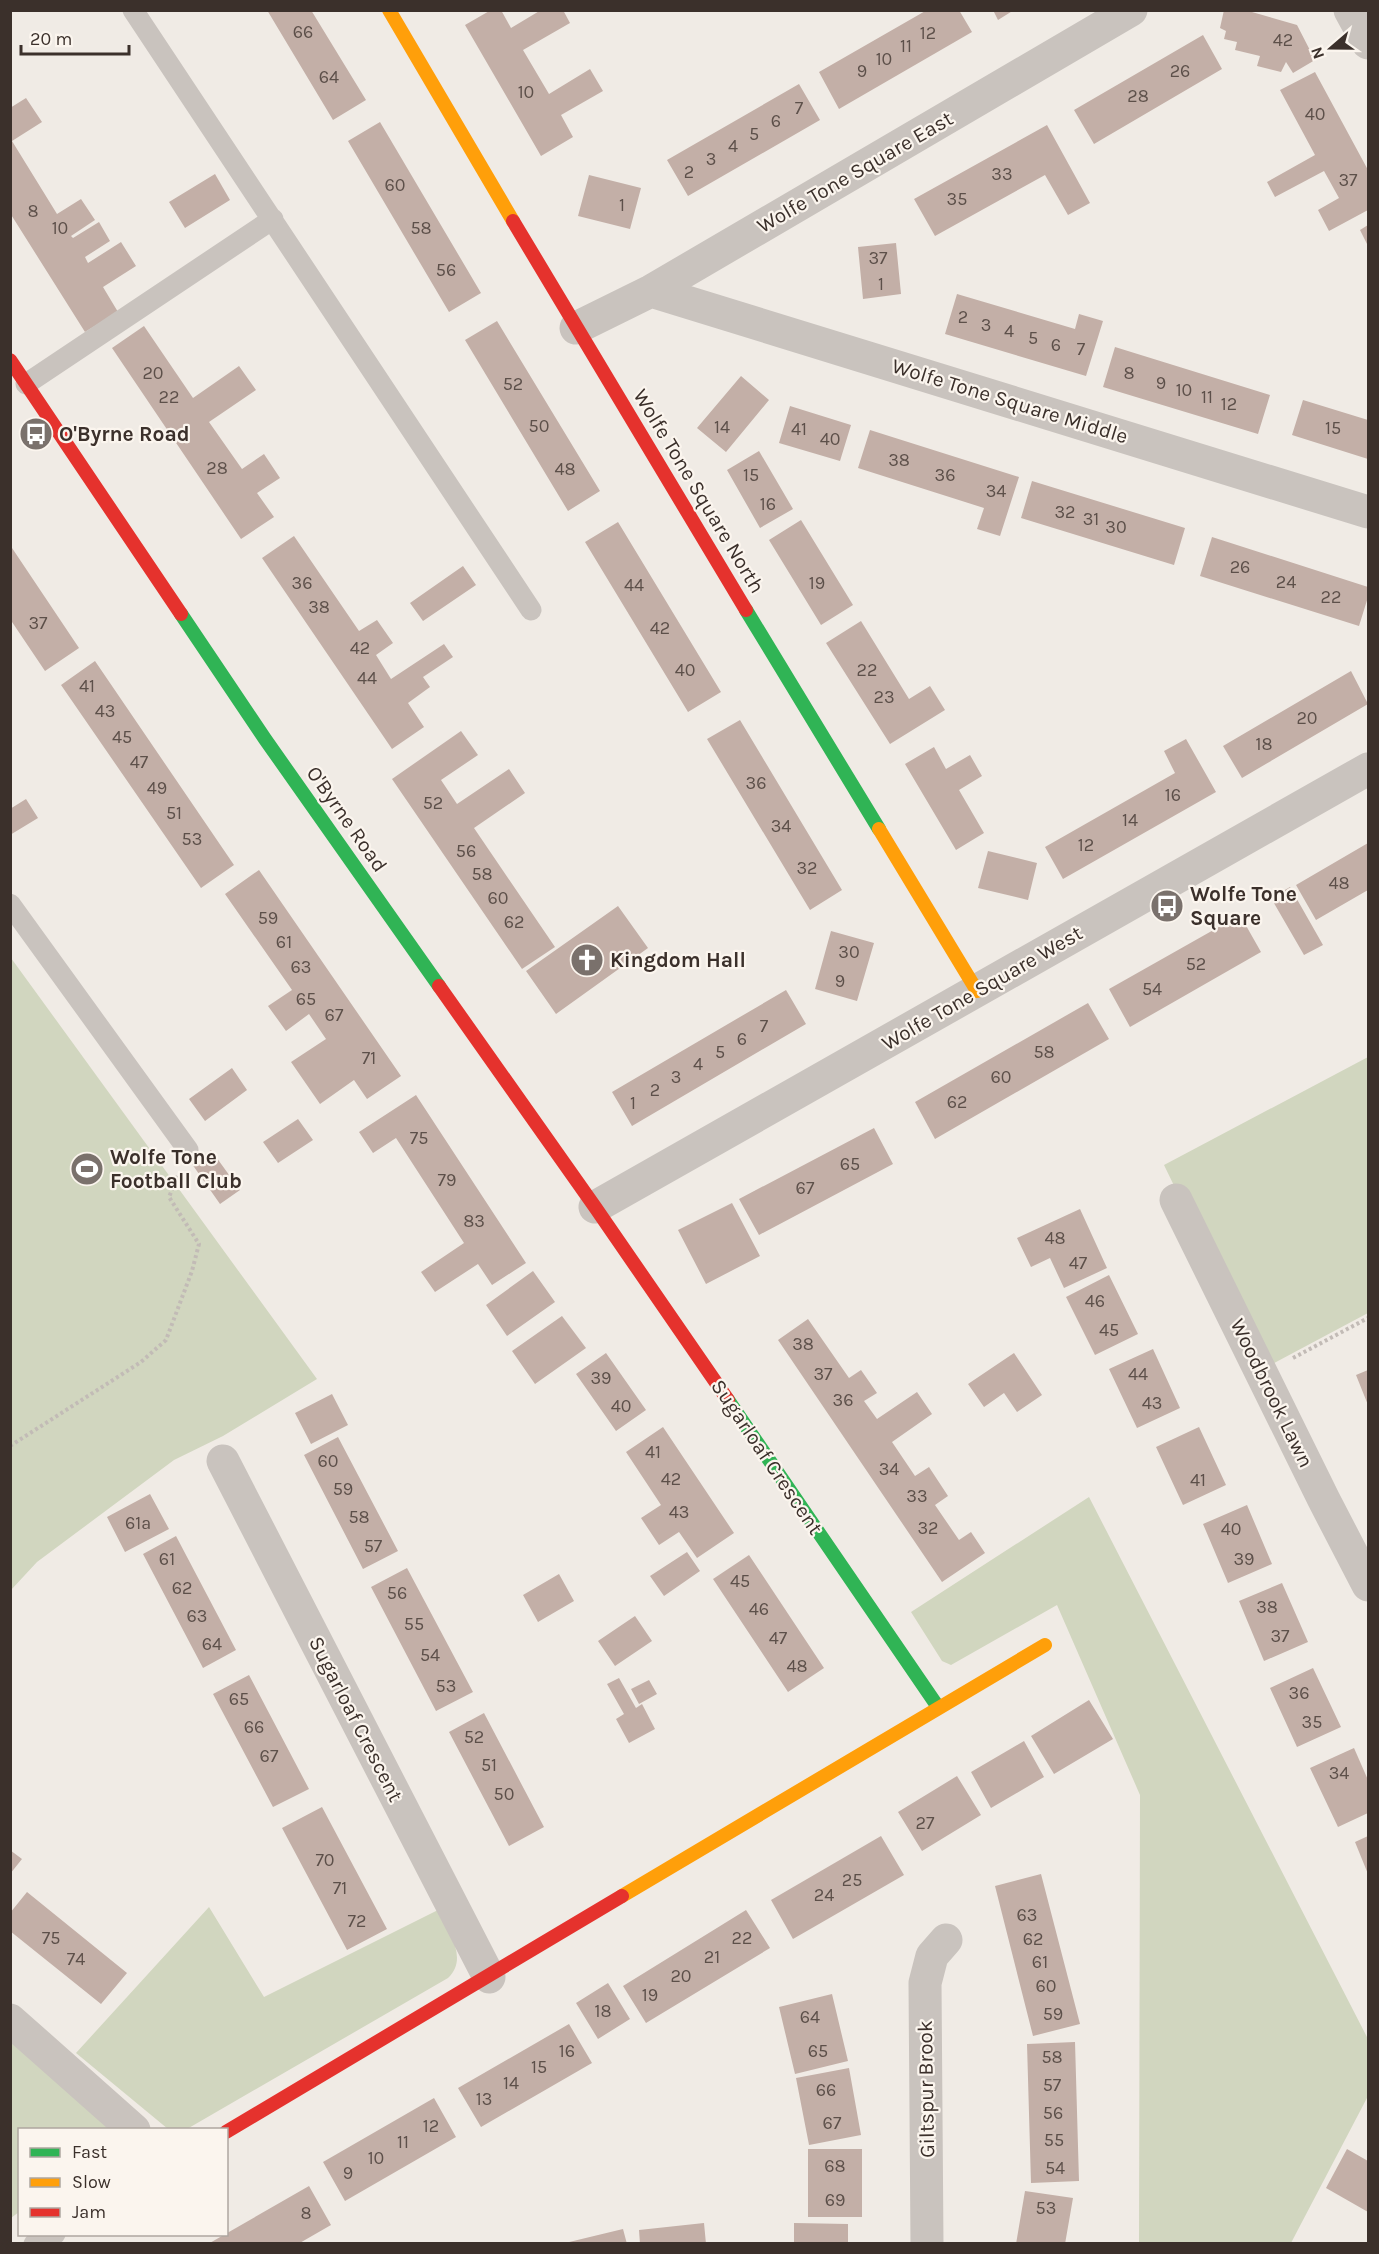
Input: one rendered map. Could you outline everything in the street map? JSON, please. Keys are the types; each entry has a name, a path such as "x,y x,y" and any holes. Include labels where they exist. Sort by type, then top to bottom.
{"street":[{"name":"Wolfe Tone Square North","path":"389,10 576,328 977,991"},
{"name":"Wolfe Tone Square East","path":"576,328 651,291 1131,10"},
{"path":"1350,10 1368,43"},
{"name":"Wolfe Tone Square Middle","path":"651,291 1368,512"},
{"name":"O'Byrne Road","path":"10,360 265,740 595,1207"},
{"name":"Wolfe Tone Square West","path":"595,1207 1368,769"},
{"name":"Woodbrook Lawn","path":"1176,1200 1368,1586"},
{"name":"Sugarloaf Crescent","path":"595,1207 938,1707"},
{"name":"Sugarloaf Crescent","path":"223,1461 489,1977"},
{"path":"228,2131 938,1707 1045,1646"},
{"name":"Giltspur Brook","path":"927,2244 925,1983 932,1956 946,1940"},
{"path":"10,2020 132,2128"}],"lane":[{"path":"133,10 531,610"},
{"path":"26,384 273,219"},
{"path":"10,904 188,1150"},
{"path":"34,2244 53,2236"}],"path":[{"path":"10,1446 141,1362 166,1340 192,1271 199,1245 169,1197 188,1150"},
{"path":"1263,1374 1368,1318"}],"green space":[{"name":"Wolfe Tone Football Club","path":"11,958 317,1379 223,1436 174,1460 37,1562 11,1590"},
{"path":"1368,1057 1368,1313 1263,1369 1164,1165"},
{"path":"1089,1497 1368,2039 1368,2096 1291,2243 1139,2243 1140,1795 1057,1605 951,1665 942,1661 911,1612"},
{"path":"209,1907 264,1997 438,1910 455,1944 457,1962 448,1978 189,2128 167,2128 76,2053"},
{"path":"11,2040 118,2128 18,2128 18,2213 11,2218"}],"building":[{"path":"267,10 311,10 366,100 333,120"},
{"path":"491,10 501,10 511,28 541,10 563,10 570,23 523,50 549,94 590,69 603,91 561,115 573,137 541,156 465,25"},
{"path":"927,10 959,10 972,32 839,109 819,72"},
{"path":"993,10 1014,10 998,20"},
{"path":"1224,10 1245,10 1297,25 1315,60 1293,73 1286,62 1281,72 1257,66 1260,56 1235,50 1237,42 1224,39 1226,31 1220,28"},
{"path":"1203,35 1222,69 1094,144 1074,110"},
{"path":"1315,72 1368,170 1368,210 1329,231 1318,210 1339,198 1324,171 1275,197 1267,182 1315,155 1280,90"},
{"path":"799,84 820,120 688,196 667,160"},
{"path":"26,98 42,122 12,141 57,214 81,199 95,220 71,236 73,238 99,222 110,241 85,257 88,263 121,242 136,266 103,287 118,312 85,332 10,213 10,108"},
{"path":"380,122 481,293 449,312 348,141"},
{"path":"1047,125 1090,203 1068,215 1045,175 935,236 914,199"},
{"path":"215,174 230,200 185,228 169,202"},
{"path":"589,175 641,188 630,229 578,216"},
{"path":"1368,225 1368,246 1360,230"},
{"path":"896,243 901,294 863,299 858,247"},
{"path":"957,294 1075,329 1079,314 1103,321 1086,376 945,334"},
{"path":"497,321 600,491 568,511 465,340"},
{"path":"144,326 193,398 239,366 256,390 209,422 242,469 264,454 280,478 257,493 274,517 241,539 112,348"},
{"path":"1115,347 1270,395 1258,434 1103,387"},
{"path":"741,376 769,400 726,452 697,428"},
{"path":"1303,400 1368,420 1368,459 1292,435"},
{"path":"790,406 851,425 840,461 779,443"},
{"path":"870,430 1019,477 1000,536 977,529 984,508 858,468"},
{"path":"759,451 793,509 760,528 727,470"},
{"path":"1032,481 1185,528 1174,565 1021,518"},
{"path":"801,520 853,605 821,625 769,540"},
{"path":"618,522 721,692 688,712 585,542"},
{"path":"294,536 359,631 377,620 393,643 376,655 391,679 444,644 453,657 423,677 430,687 408,703 424,727 392,749 262,558"},
{"path":"1212,537 1368,587 1368,597 1359,626 1200,576"},
{"path":"10,545 79,648 45,671 10,619"},
{"path":"463,566 476,585 423,621 410,603"},
{"path":"861,621 909,699 930,686 945,710 890,744 826,643"},
{"path":"95,661 234,865 201,888 61,685"},
{"path":"1351,671 1368,704 1242,778 1223,746"},
{"path":"740,720 842,890 810,910 707,739"},
{"path":"461,731 478,755 441,780 457,804 509,769 525,793 474,828 555,947 522,969 392,779"},
{"path":"1186,739 1216,792 1063,879 1045,847 1175,773 1164,751"},
{"path":"934,747 946,769 970,755 982,776 959,790 984,833 956,850 905,764"},
{"path":"26,799 38,818 10,835 10,809"},
{"path":"1368,843 1368,890 1316,920 1296,885"},
{"path":"988,851 1037,863 1028,900 978,888"},
{"path":"259,870 401,1076 367,1099 354,1080 320,1104 291,1062 326,1039 309,1014 286,1031 268,1006 292,990 225,894"},
{"path":"1290,887 1323,945 1304,955 1271,898"},
{"name":"Kingdom Hall","path":"618,906 648,948 556,1014 526,971"},
{"path":"1240,915 1261,952 1130,1027 1109,989"},
{"path":"831,931 874,943 857,1001 815,989"},
{"path":"786,990 806,1024 632,1126 612,1092"},
{"path":"1088,1003 1109,1039 935,1139 915,1102"},
{"path":"232,1068 247,1090 205,1121 189,1099"},
{"path":"416,1095 526,1263 492,1285 478,1264 435,1292 421,1272 464,1243 396,1138 373,1153 359,1132"},
{"path":"298,1119 313,1140 278,1163 263,1142"},
{"path":"874,1128 893,1164 759,1235 739,1199"},
{"path":"211,1150 240,1190 220,1204 192,1164"},
{"path":"732,1203 760,1256 706,1284 678,1230"},
{"path":"1080,1209 1107,1268 1064,1288 1050,1258 1031,1267 1017,1238"},
{"path":"533,1271 555,1302 507,1336 486,1305"},
{"path":"1109,1275 1138,1334 1095,1355 1066,1297"},
{"path":"562,1316 586,1348 535,1384 512,1351"},
{"path":"808,1319 849,1378 861,1370 877,1393 864,1401 877,1419 917,1392 932,1414 892,1442 915,1476 929,1467 948,1496 935,1505 959,1540 971,1532 985,1553 942,1582 778,1340"},
{"path":"1153,1349 1180,1408 1137,1428 1109,1369"},
{"path":"606,1353 646,1410 616,1431 576,1374"},
{"path":"1014,1353 1042,1395 1017,1412 1004,1393 984,1407 968,1384"},
{"path":"1368,1370 1368,1405 1356,1375"},
{"path":"332,1394 348,1425 311,1444 295,1413"},
{"path":"663,1427 734,1533 697,1558 679,1532 659,1545 641,1518 661,1505 626,1452"},
{"path":"1199,1427 1226,1485 1183,1505 1156,1447"},
{"path":"338,1437 398,1551 363,1569 304,1455"},
{"path":"150,1494 169,1529 125,1552 107,1517"},
{"path":"1247,1505 1272,1564 1228,1583 1203,1524"},
{"path":"176,1536 236,1650 203,1668 143,1554"},
{"path":"687,1552 700,1571 664,1596 650,1576"},
{"path":"749,1555 824,1668 788,1692 713,1579"},
{"path":"407,1568 473,1692 436,1711 371,1587"},
{"path":"559,1574 574,1601 538,1622 523,1595"},
{"path":"1282,1583 1308,1642 1264,1661 1239,1601"},
{"path":"635,1616 652,1641 615,1666 598,1641"},
{"path":"1313,1668 1341,1727 1297,1747 1270,1688"},
{"path":"249,1675 309,1789 273,1807 213,1694"},
{"path":"619,1678 636,1708 642,1704 655,1729 629,1743 616,1719 624,1714 607,1684"},
{"path":"649,1680 657,1694 639,1704 631,1689"},
{"path":"1089,1700 1113,1739 1054,1774 1031,1736"},
{"path":"484,1713 544,1827 509,1846 449,1732"},
{"path":"1024,1741 1044,1777 991,1808 971,1772"},
{"path":"1354,1748 1368,1780 1368,1813 1338,1827 1310,1768"},
{"path":"957,1776 981,1815 922,1851 898,1812"},
{"path":"322,1807 387,1929 347,1950 282,1828"},
{"path":"881,1836 904,1875 793,1939 771,1900"},
{"path":"1368,1836 1368,1874 1355,1842"},
{"path":"10,1850 22,1859 10,1874"},
{"path":"1041,1874 1080,2024 1033,2036 995,1886"},
{"path":"27,1892 127,1973 101,2004 10,1931 10,1913"},
{"path":"746,1910 770,1948 646,2023 623,1986"},
{"path":"608,1983 630,2019 598,2039 576,2003"},
{"path":"832,1994 848,2061 795,2074 779,2007"},
{"path":"569,2024 592,2063 481,2127 458,2088"},
{"path":"1075,2042 1079,2181 1031,2183 1027,2044"},
{"path":"849,2068 861,2135 809,2145 796,2078"},
{"path":"434,2098 456,2137 345,2201 323,2162"},
{"path":"808,2149 862,2149 862,2217 808,2217"},
{"path":"1347,2149 1368,2161 1368,2212 1326,2188"},
{"path":"309,2186 331,2225 298,2244 208,2244 222,2236 228,2236 228,2233"},
{"path":"1025,2191 1073,2198 1065,2244 1016,2244"},
{"path":"704,2223 706,2244 640,2244 639,2230"},
{"path":"794,2223 848,2224 848,2244 794,2244"},
{"path":"623,2229 627,2244 565,2244 565,2243"}],"traffic: fast":[{"path":"746,610 879,829"},
{"path":"181,614 265,739 439,986"},
{"path":"728,1400 938,1707"}],"traffic: slow":[{"path":"389,10 513,221"},
{"path":"879,829 977,991"},
{"path":"622,1896 1045,1645"}],"traffic: jam":[{"path":"513,221 746,610"},
{"path":"10,360 181,614"},
{"path":"439,986 728,1400"},
{"path":"228,2131 622,1896"}],"place":[{"name":"O'Byrne Road","path":"36,434"},
{"name":"Wolfe Tone Square","path":"1167,906"},
{"name":"Kingdom Hall","path":"587,960"},
{"name":"Wolfe Tone Football Club","path":"87,1169"}]}
